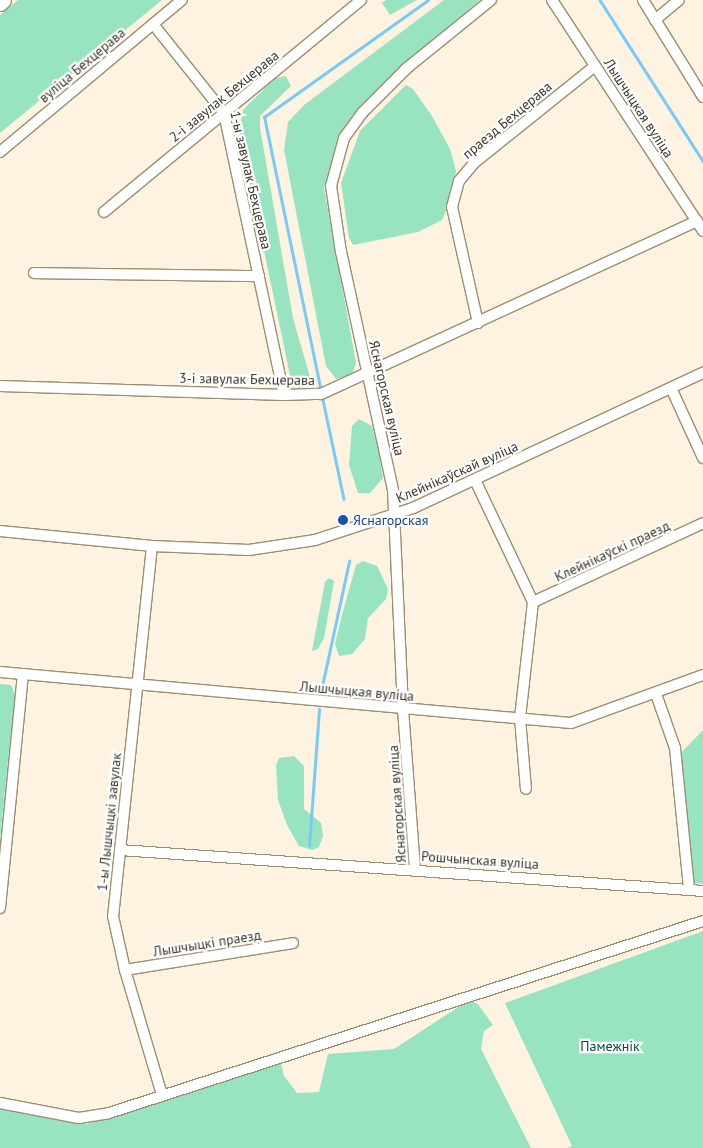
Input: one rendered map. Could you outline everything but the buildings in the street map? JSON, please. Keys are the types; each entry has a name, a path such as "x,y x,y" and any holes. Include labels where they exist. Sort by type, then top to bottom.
{"street":[{"name":"вуліца Бехцерава","path":"0,152 182,0"},
{"name":"2-і завулак Бехцерава","path":"104,212 362,0"},
{"name":"Яснагорская вуліца","path":"415,869 404,709 393,490 341,252 331,186 344,138 363,112 407,68 491,0"},
{"name":"Лышчыцкая вуліца","path":"552,0 703,231"},
{"path":"643,0 703,97"},
{"path":"656,20 679,0"},
{"name":"1-ы завулак Бехцерава","path":"153,24 224,113 284,395"},
{"name":"праезд Бехцерава","path":"478,323 452,207 459,182 474,163 595,66"},
{"name":"3-і завулак Бехцерава","path":"0,386 284,395 321,394 697,221"},
{"path":"34,273 259,276"},
{"name":"Клейнікаўскай вуліца","path":"0,531 152,546 249,550 315,540 395,514 475,480 703,373"},
{"path":"671,388 703,458"},
{"path":"475,480 533,602 520,718 526,789"},
{"name":"Клейнікаўскі праезд","path":"533,602 703,524"},
{"name":"1-ы Лышчыцкі завулак","path":"152,546 139,685 113,916 125,970 162,1095"},
{"name":"Лышчыцкая вуліца","path":"0,672 571,723 656,694 703,675"},
{"path":"0,908 23,674"},
{"path":"656,694 675,748 689,889"},
{"name":"Рошчынская вуліца","path":"120,850 415,869 703,891"},
{"path":"0,1102 79,1118 109,1112 703,921"},
{"name":"Лышчыцкі праезд","path":"125,970 293,943"}],"green space":[{"path":"18,0 162,0 0,133 0,15"},
{"path":"386,0 417,0 390,15 382,3"},
{"path":"444,0 480,0 398,70 352,116 336,146 324,188 356,363 352,375 336,379 326,366 284,150 288,122 304,105"},
{"path":"286,76 291,86 260,116 260,128 293,318 310,377 309,386 299,388 291,380 239,131 243,110 275,78"},
{"path":"406,85 413,89 432,116 450,149 456,171 447,209 442,220 418,232 353,245 349,238 341,183 360,131"},
{"path":"359,419 372,426 383,478 370,493 358,493 349,465 352,426"},
{"path":"363,561 377,566 388,589 386,599 368,618 365,639 352,654 339,656 335,644 342,615 356,565"},
{"path":"329,578 334,581 324,638 318,649 312,651 325,582"},
{"path":"0,684 11,685 15,694 0,839"},
{"path":"703,730 703,884 690,882 680,754"},
{"path":"294,756 304,766 304,809 321,823 323,836 319,847 312,850 299,846 287,825 278,800 276,765 279,758"},
{"name":"Памежнік","path":"703,931 703,1148 567,1148 572,1146 505,1003"},
{"path":"469,1000 478,1004 493,1025 484,1031 481,1049 531,1148 0,1148 0,1109 86,1124 281,1063 284,1076 297,1093 319,1092 328,1054 394,1049"}],"waterway":[{"path":"320,387 264,117 428,0"},
{"path":"600,0 703,161"},
{"path":"323,400 344,499"},
{"path":"321,691 349,561"},
{"path":"309,846 319,709"}],"place":[{"name":"Яснагорская","path":"343,520"}]}
